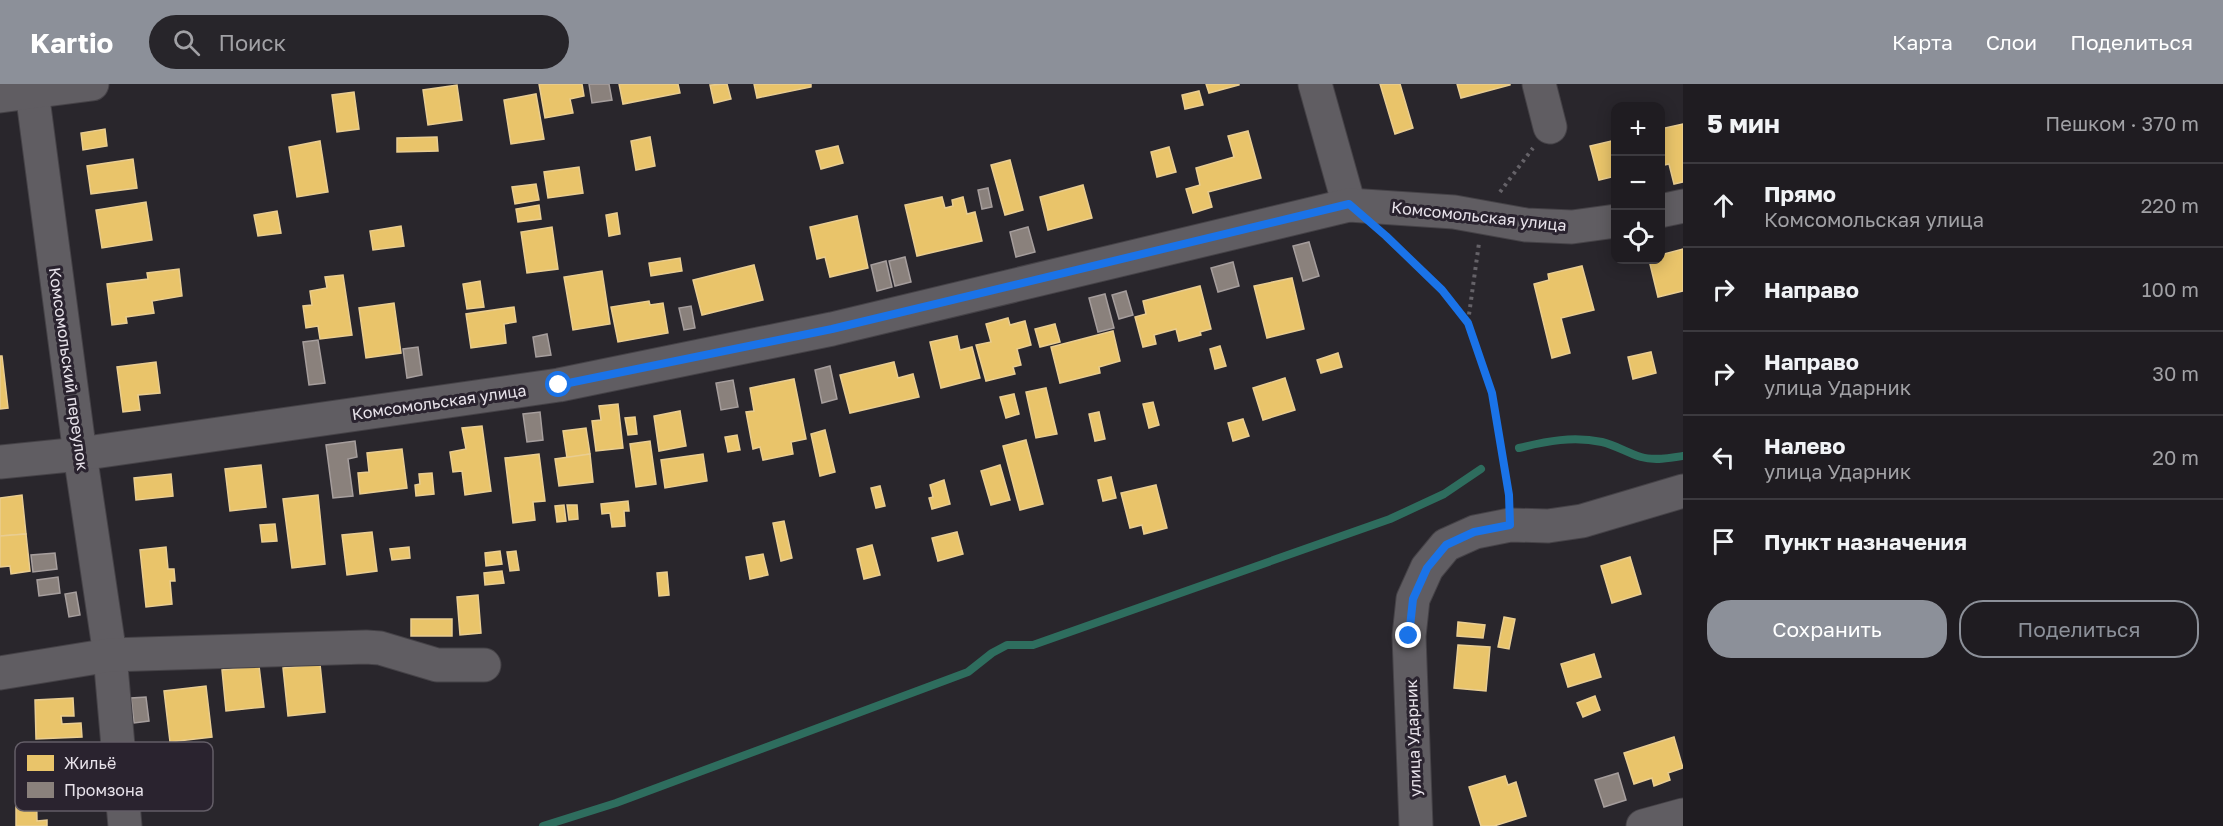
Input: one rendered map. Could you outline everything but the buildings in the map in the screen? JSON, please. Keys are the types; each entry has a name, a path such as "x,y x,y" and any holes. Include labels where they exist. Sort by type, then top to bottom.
{"street":[{"path":"0,96 32,88 92,84"},
{"path":"1315,84 1349,204"},
{"path":"1539,84 1550,127"},
{"name":"Комсомольский переулок","path":"32,88 80,454 110,655 118,742"},
{"name":"Комсомольская улица","path":"0,462 80,454 559,385 832,329 1349,204 1454,212 1526,225 1572,227 1611,222"},
{"path":"1665,211 1683,206"},
{"name":"улица Ударник","path":"1416,826 1409,636 1413,599 1427,568 1446,545 1474,532 1510,525 1548,526 1582,521 1683,491"},
{"path":"0,673 110,655 366,647 380,648 436,665 484,665"},
{"name":"Комсомольский переулок","path":"124,811 125,826"},
{"path":"1643,826 1683,815"}],"path":[{"path":"1349,204 1442,290 1468,323 1492,393 1509,495 1510,525"}],"waterway":[{"path":"1519,448 1550,441 1581,439 1607,443 1646,458 1662,459 1683,456"},
{"path":"543,826 616,803 968,672 992,653 1007,645 1033,645 1390,519 1444,494 1481,469"}],"route":[{"path":"559,385 832,329 1349,204 1442,290 1468,323 1492,393 1509,495 1510,525 1474,532 1446,545 1427,568 1413,599 1409,636"}]}
